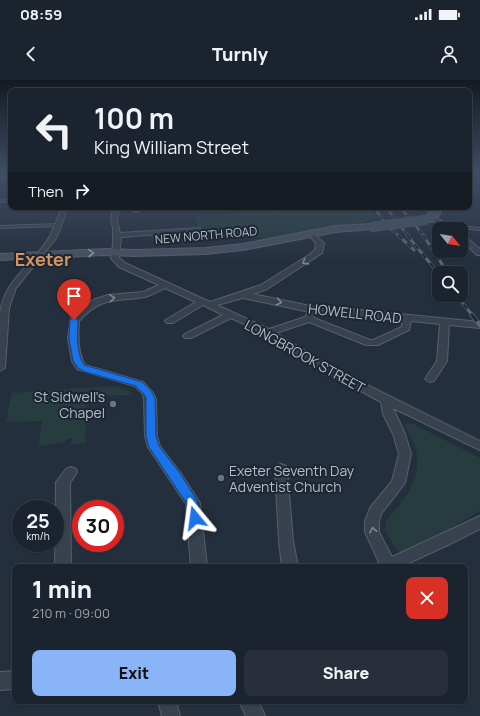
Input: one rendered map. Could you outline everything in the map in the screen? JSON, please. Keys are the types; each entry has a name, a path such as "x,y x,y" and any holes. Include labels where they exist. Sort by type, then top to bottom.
{"main road":[{"path":"429,219 438,210"},
{"name":"NEW NORTH ROAD","path":"0,257 117,252 135,254 187,252 232,248 336,230 403,224 429,219"}],"street":[{"path":"0,368 7,299 12,288 53,237 63,210"},
{"path":"116,210 114,221 117,225 117,252"},
{"path":"429,219 437,222"},
{"path":"0,227 58,225"},
{"path":"117,235 198,229"},
{"path":"468,229 480,229"},
{"path":"243,295 264,287 316,254 320,243 311,234"},
{"path":"468,242 480,253"},
{"name":"LONGBROOK STREET","path":"117,252 115,258 122,265 268,332 335,373 480,446"},
{"path":"165,285 138,296 102,299 84,310 74,320 73,338 77,360 81,367 136,383 144,387 150,398 151,436 156,451 175,475 193,503 199,564"},
{"name":"HOWELL ROAD","path":"170,321 205,303 243,295 317,310 480,325"},
{"path":"268,332 309,319 317,310"},
{"path":"188,336 230,315"},
{"path":"309,319 361,341 372,343 406,328 407,318"},
{"path":"430,379 442,361 445,321"},
{"path":"385,564 372,532 372,520 375,512 398,483 405,454 399,434 389,414 386,400"},
{"path":"281,469 286,541 290,564"},
{"path":"63,564 63,482 71,472"},
{"path":"391,564 443,541 480,522"},
{"path":"0,681 12,680"},
{"path":"168,704 171,716"},
{"path":"250,704 256,716"}],"green space":[{"path":"276,210 372,210 375,217 356,225 337,225 272,239 198,233 198,226 194,216 267,212"},
{"path":"93,387 125,389 130,391 133,395 91,396 85,409 88,411 85,437 87,443 71,444 73,438 67,438 65,442 38,446 42,421 6,422 12,393"},
{"path":"404,424 413,424 480,458 480,511 444,532 400,553 389,537 385,524 387,519 409,491 415,477 417,452"}],"railway":[{"path":"376,210 385,224 399,236"},
{"path":"388,210 408,236"},
{"path":"402,210 424,236"},
{"path":"398,235 414,250"},
{"path":"407,235 432,266"},
{"path":"423,235 443,266"},
{"path":"462,302 473,316"},
{"path":"472,315 480,325"}],"place":[{"name":"St Sidwell's Chapel","path":"113,404"},
{"name":"Exeter Seventh Day Adventist Church","path":"221,478"}],"district":[{"name":"Exeter","path":"43,259"}],"route":[{"path":"74,320 73,338 77,360 81,367 139,384 144,387 148,393 150,398 151,436 154,447 175,475 193,503 195,518"}]}
